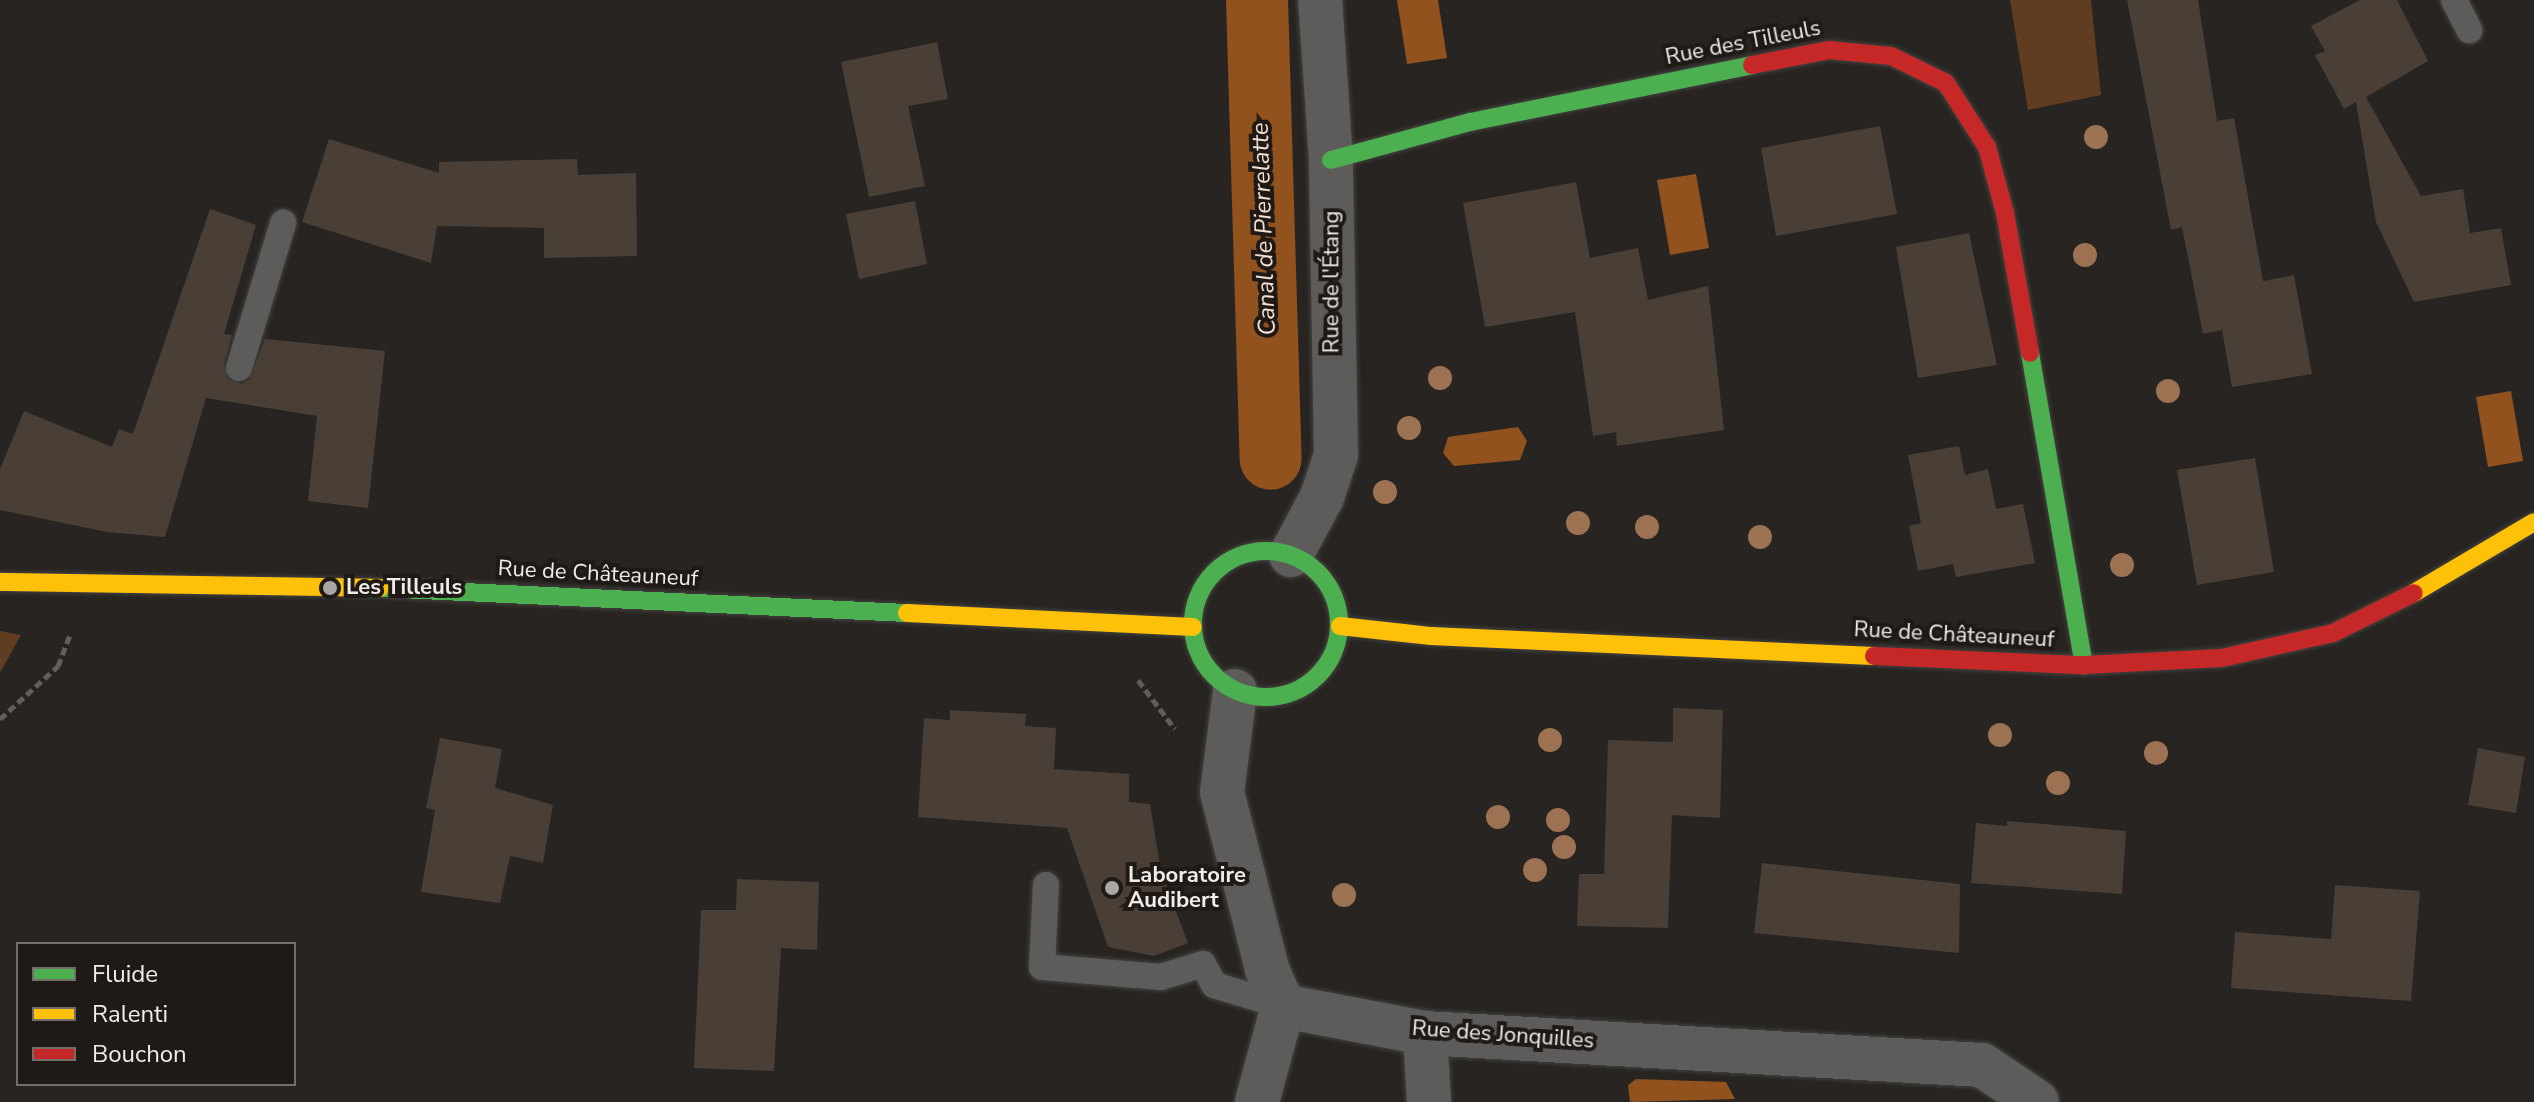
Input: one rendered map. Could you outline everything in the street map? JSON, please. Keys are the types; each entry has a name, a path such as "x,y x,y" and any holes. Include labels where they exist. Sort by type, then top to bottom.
{"main road":[{"name":"Rue des Tilleuls","path":"1331,160 1470,122 1829,50 1891,56 1936,76 1964,107 1987,147 2005,213 2084,665"},
{"name":"Rue de Châteauneuf","path":"1340,626 1431,636 2084,665 2222,658 2333,633 2429,586 2534,522"},
{"path":"1256,552 1291,555 1327,582 1340,626 1333,655 1316,678 1292,694 1263,698 1235,691 1213,675 1198,653 1193,627 1196,604 1223,565 1256,552"},
{"name":"Rue de Châteauneuf","path":"0,582 411,588 1193,627"}],"street":[{"name":"Rue de l'Étang","path":"1291,555 1322,497 1336,455 1331,160 1320,0"},
{"path":"1235,691 1222,792 1258,940 1283,1006 1257,1102"},
{"name":"Rue des Jonquilles","path":"1283,1006 1425,1033 1982,1065 2037,1102"},
{"path":"1425,1033 1429,1102"}],"lane":[{"path":"2454,0 2469,30"},
{"path":"239,368 283,223"},
{"path":"1046,885 1042,967 1161,977 1203,964 1214,985 1283,1006"}],"path":[{"path":"0,719 58,666 89,584"},
{"path":"1126,673 1140,681 1181,737"}],"shaded area":[{"path":"1397,0 1438,0 1447,58 1407,64"},
{"path":"2010,0 2091,0 2101,95 2028,110"},
{"path":"1696,174 1709,248 1670,255 1657,180"},
{"path":"2511,391 2523,461 2488,467 2476,397"},
{"path":"1518,427 1527,441 1520,460 1454,466 1443,453 1448,437"},
{"path":"0,631 21,635 0,673"},
{"path":"1636,1079 1726,1082 1735,1099 1630,1102 1628,1085"}],"building":[{"path":"2127,0 2198,0 2217,121 2234,118 2263,281 2294,275 2312,374 2232,387 2222,330 2203,334 2182,227 2171,230"},
{"path":"2360,0 2397,0 2428,61 2366,97 2421,196 2463,189 2470,233 2501,228 2511,285 2414,302 2376,222 2356,102 2344,109 2315,55 2325,51 2311,26"},
{"path":"937,42 948,99 908,106 925,186 869,197 841,62"},
{"path":"1880,126 1897,214 1776,236 1761,148"},
{"path":"329,139 439,173 439,162 577,159 578,175 636,173 637,256 544,258 544,228 437,226 431,263 302,222"},
{"path":"1576,182 1590,258 1638,248 1648,300 1708,286 1724,430 1617,446 1616,432 1593,436 1575,312 1485,327 1463,203"},
{"path":"915,201 927,264 859,279 846,214"},
{"path":"210,209 256,225 224,334 232,335 224,364 228,379 242,384 250,379 265,339 385,351 368,508 308,501 317,416 206,398 165,537 107,532 0,510 0,469 24,411 112,447 119,429 133,434"},
{"path":"1969,233 1997,365 1918,378 1896,247"},
{"path":"1959,446 1965,475 1988,469 1996,509 2023,504 2035,563 1956,577 1953,564 1918,571 1909,526 1921,523 1908,455"},
{"path":"2255,458 2274,572 2197,585 2177,470"},
{"path":"1673,708 1723,710 1720,818 1672,815 1668,928 1577,926 1579,874 1604,874 1608,740 1673,742"},
{"path":"950,710 1026,714 1025,726 1056,728 1054,769 1129,774 1129,802 1150,804 1161,872 1188,943 1154,956 1108,947 1067,828 918,817 924,718 950,720"},
{"path":"440,738 502,749 495,788 553,805 543,863 510,856 500,903 421,892 435,810 426,808"},
{"path":"2478,748 2525,757 2516,813 2468,805"},
{"path":"2007,821 2126,831 2122,894 1971,883 1976,823 2007,826"},
{"path":"1762,863 1960,884 1959,953 1754,933"},
{"path":"737,879 819,882 817,950 781,948 774,1071 694,1068 701,910 736,910"},
{"path":"2335,885 2420,891 2411,1001 2231,988 2235,932 2331,939"}],"waterway":[{"name":"Canal de Pierrelatte","path":"1257,0 1271,459"}],"traffic: fast":[{"path":"1331,160 1470,122 1752,65"},
{"path":"2030,353 2084,665"},
{"path":"1266,551 1294,557 1318,572 1333,596 1339,624 1333,652 1318,676 1294,691 1266,697 1238,691 1214,676 1199,652 1193,624 1199,596 1214,572 1238,557 1266,551"},
{"path":"380,588 907,613"}],"traffic: slow":[{"path":"2414,593 2534,522"},
{"path":"0,582 380,588"},
{"path":"907,613 1193,627"},
{"path":"1340,626 1431,636 1874,656"}],"traffic: jam":[{"path":"1752,65 1829,50 1891,56 1946,83 1987,147 2005,213 2030,353"},
{"path":"1874,656 2084,665 2222,658 2333,633 2414,593"}],"place":[{"name":"Les Tilleuls","path":"330,588"},
{"name":"Laboratoire Audibert","path":"1112,888"}]}
